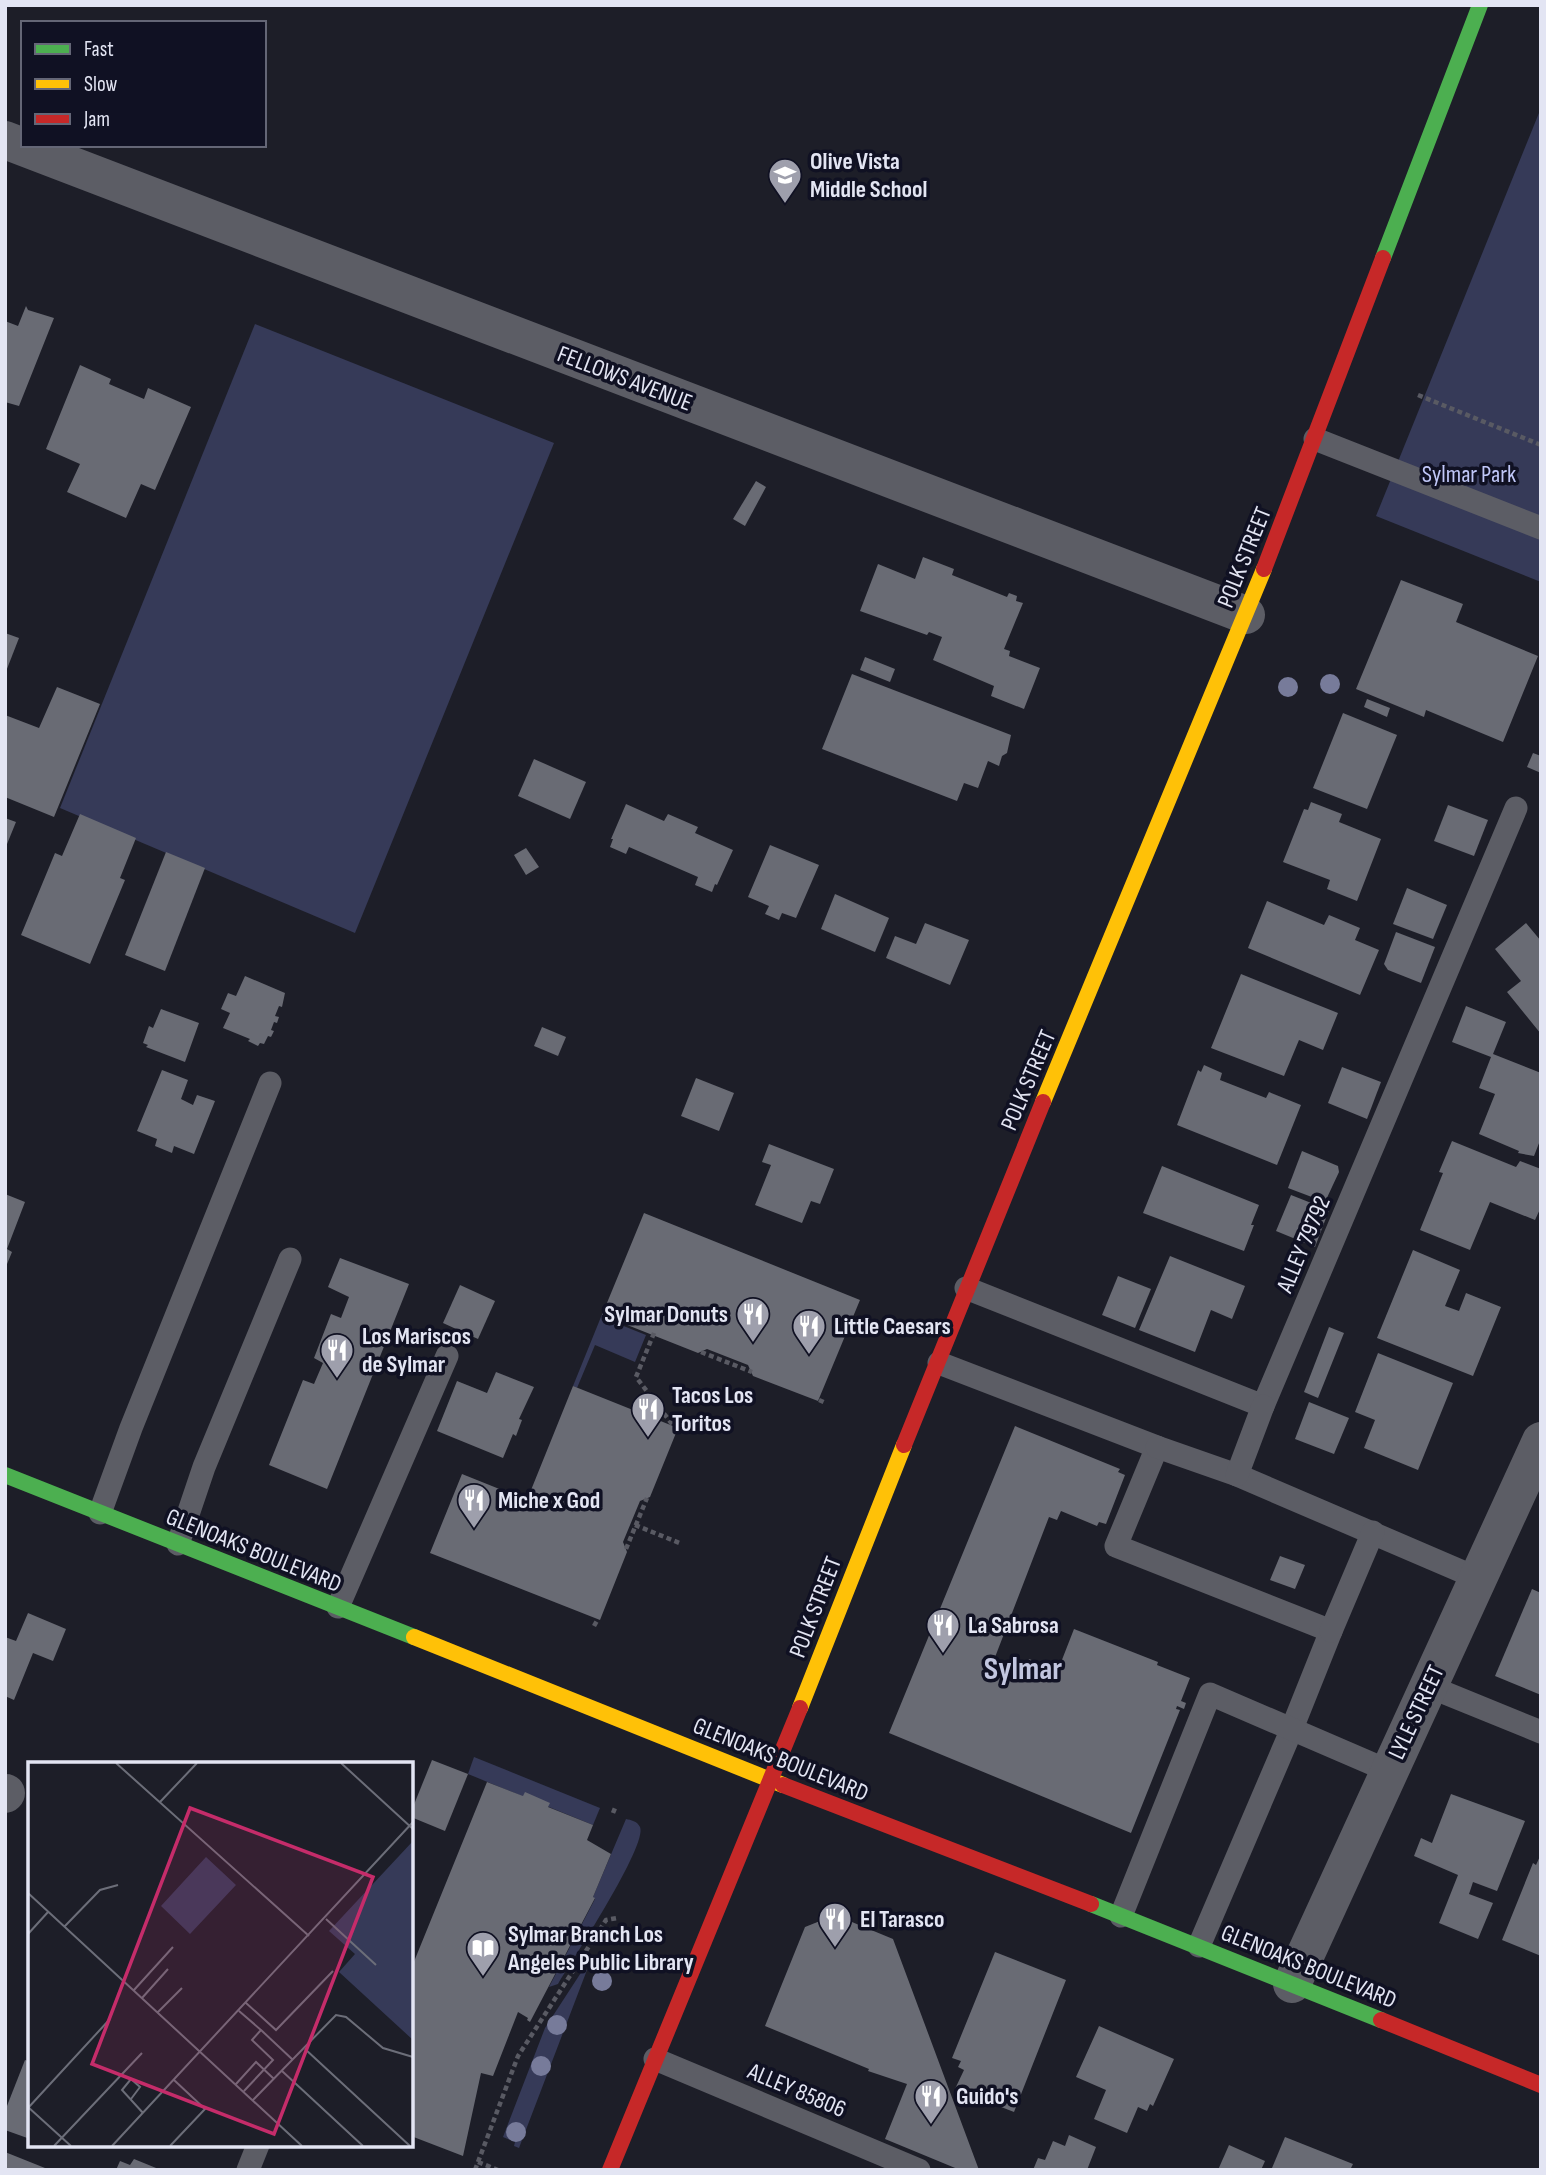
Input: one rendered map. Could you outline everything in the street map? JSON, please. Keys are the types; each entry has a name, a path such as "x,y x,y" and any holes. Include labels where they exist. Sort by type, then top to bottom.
{"main road":[{"name":"POLK STREET","path":"610,2170 772,1782 884,1491 939,1363 966,1288 1245,615 1480,5"},
{"name":"GLENOAKS BOULEVARD","path":"5,1475 772,1782 1121,1916 1541,2085"}],"street":[{"name":"FELLOWS AVENUE","path":"23,147 1245,615"},
{"name":"LYLE STREET","path":"1292,1984 1477,1578 1537,1457"}],"lane":[{"path":"1315,439 1541,528"},
{"name":"ALLEY 79792","path":"1237,1475 1516,808"},
{"path":"100,1513 131,1428 270,1083"},
{"path":"178,1544 204,1467 290,1259"},
{"path":"966,1288 1264,1406"},
{"path":"338,1607 447,1356"},
{"path":"939,1363 1237,1475 1477,1578"},
{"path":"1157,1447 1116,1546 1331,1631"},
{"path":"1199,1947 1373,1532"},
{"path":"1428,1686 1541,1732"},
{"path":"1121,1916 1210,1694 1291,1731 1389,1770"},
{"name":"ALLEY 85806","path":"655,2059 919,2170"},
{"path":"248,2170 257,2147"}],"path":[{"path":"1418,395 1541,445"},
{"path":"654,1333 636,1377 675,1427"},
{"path":"701,1352 752,1372"},
{"path":"819,1400 827,1403"},
{"path":"626,1549 647,1498"},
{"path":"635,1525 682,1544"},
{"path":"594,1626 598,1619"},
{"path":"475,2170 518,2056 606,1920 617,1918"},
{"path":"478,2162 498,2170"}],"green space":[{"name":"Sylmar Park","path":"1541,108 1541,582 1376,516"},
{"path":"255,324 554,443 355,933 60,808"},
{"path":"605,1307 610,1309 606,1319 646,1335 635,1362 595,1345 577,1388 573,1386"},
{"path":"474,1757 600,1808 593,1825 468,1774"},
{"path":"626,1819 636,1822 640,1827 632,1856 607,1904 558,1984 549,1987 595,1899 593,1897"},
{"path":"584,1968 587,1970 519,2148 514,2146 515,2142 503,2137 545,2028"}],"building":[{"path":"26,306 28,310 54,318 19,406 5,402 5,321 18,326"},
{"path":"80,365 111,379 109,384 144,399 148,388 191,407 155,490 141,484 126,518 67,492 80,464 46,449"},
{"path":"756,481 766,487 745,526 733,519"},
{"path":"923,557 954,569 952,575 1007,597 1009,593 1017,596 1016,601 1023,603 1004,649 1010,651 1009,656 1040,668 1024,709 991,696 994,686 933,660 942,637 929,632 927,635 860,611 878,564 915,579"},
{"path":"1401,580 1463,604 1456,622 1538,656 1503,742 1426,710 1424,717 1356,689"},
{"path":"5,633 19,638 5,674"},
{"path":"865,657 895,669 890,682 860,670"},
{"path":"852,674 1011,735 1007,753 1002,756 999,766 988,761 978,788 964,783 957,801 822,749"},
{"path":"57,687 100,704 54,817 5,797 5,715 39,728"},
{"path":"1367,699 1390,708 1387,717 1364,707"},
{"path":"1343,713 1397,735 1367,809 1313,788"},
{"path":"1533,753 1541,756 1541,773 1527,767"},
{"path":"534,759 586,782 570,819 518,796"},
{"path":"1311,802 1342,814 1339,822 1381,839 1357,901 1327,889 1330,880 1283,862 1304,809 1308,810"},
{"path":"626,804 664,821 668,814 698,827 695,833 733,850 712,892 695,885 698,877 629,847 626,854 610,847"},
{"path":"1448,805 1488,820 1474,856 1434,841"},
{"path":"80,814 136,838 120,878 125,880 90,964 21,935 55,853 62,856"},
{"path":"5,818 16,822 5,849"},
{"path":"770,845 819,865 796,918 782,913 779,920 765,914 769,906 748,897"},
{"path":"526,848 539,867 526,875 514,855"},
{"path":"166,852 205,868 165,971 125,955"},
{"path":"1407,888 1447,905 1433,939 1393,924"},
{"path":"835,894 889,918 875,952 821,929"},
{"path":"1267,901 1324,925 1329,915 1360,928 1355,940 1379,950 1360,995 1248,948"},
{"path":"925,923 969,940 950,985 886,958 895,936 916,944"},
{"path":"1526,923 1541,941 1541,1034 1507,992 1521,981 1495,949"},
{"path":"1396,932 1435,947 1421,983 1388,970 1384,964"},
{"path":"1241,974 1338,1013 1323,1050 1299,1040 1284,1076 1211,1048"},
{"path":"245,976 285,993 282,1007 279,1006 275,1016 279,1017 277,1023 274,1022 271,1037 268,1036 264,1044 260,1043 258,1046 248,1041 250,1039 223,1028 230,1013 221,1009 228,993 236,996"},
{"path":"1466,1006 1506,1022 1493,1054 1541,1073 1541,1138 1534,1156 1518,1153 1519,1151 1479,1134 1495,1094 1479,1088 1491,1057 1452,1042"},
{"path":"161,1009 199,1023 185,1062 146,1047 148,1045 143,1043 149,1026 153,1028"},
{"path":"542,1027 566,1037 558,1056 534,1046"},
{"path":"1204,1065 1222,1073 1220,1080 1266,1098 1269,1092 1301,1105 1277,1165 1177,1125 1198,1070 1201,1072"},
{"path":"1342,1067 1381,1082 1367,1119 1328,1103"},
{"path":"162,1070 188,1080 181,1099 193,1105 197,1095 215,1101 194,1154 174,1146 172,1153 155,1146 157,1139 137,1131"},
{"path":"696,1078 734,1093 719,1131 681,1116"},
{"path":"1452,1141 1516,1167 1520,1161 1541,1169 1541,1207 1535,1220 1490,1202 1470,1250 1420,1230 1443,1173 1439,1172"},
{"path":"769,1144 834,1169 820,1204 811,1201 802,1223 755,1205 771,1165 762,1162"},
{"path":"1302,1151 1338,1166 1339,1172 1325,1202 1288,1188"},
{"path":"1162,1166 1259,1205 1244,1251 1143,1213"},
{"path":"5,1194 25,1202 7,1249 12,1252 5,1269"},
{"path":"1291,1195 1329,1210 1315,1247 1276,1231"},
{"path":"644,1213 860,1300 818,1401 753,1376 748,1365 707,1349 698,1353 602,1315"},
{"path":"1413,1250 1460,1270 1445,1306 1459,1311 1466,1293 1501,1307 1473,1376 1377,1338"},
{"path":"1170,1256 1245,1286 1232,1319 1211,1310 1195,1352 1139,1330"},
{"path":"340,1258 409,1284 327,1489 269,1465 303,1380 314,1384 323,1363 314,1358 331,1314 341,1318 349,1297 328,1287"},
{"path":"1118,1276 1151,1289 1135,1328 1102,1315"},
{"path":"460,1285 495,1301 478,1339 443,1323"},
{"path":"1329,1327 1344,1333 1318,1398 1304,1392"},
{"path":"1378,1353 1453,1383 1418,1470 1364,1448 1375,1420 1355,1412"},
{"path":"496,1372 534,1387 519,1419 522,1420 516,1436 513,1434 503,1458 437,1431 457,1381 487,1393"},
{"path":"573,1386 678,1428 650,1497 640,1501 623,1542 627,1552 600,1620 430,1553 462,1474 527,1500"},
{"path":"1309,1402 1349,1418 1334,1454 1295,1439"},
{"path":"1015,1426 1120,1469 1118,1472 1125,1475 1106,1524 1099,1522 1097,1526 1061,1511 1057,1520 1049,1517 992,1665 1022,1677 1029,1659 1058,1670 1074,1629 1158,1662 1157,1665 1190,1678 1181,1701 1186,1703 1184,1709 1177,1706 1176,1709 1180,1710 1131,1833 889,1733"},
{"path":"1280,1556 1305,1565 1295,1589 1270,1580"},
{"path":"1532,1589 1541,1593 1541,1695 1495,1676"},
{"path":"28,1613 66,1629 53,1661 33,1653 14,1700 5,1696 5,1637 16,1641"},
{"path":"432,1760 468,1774 445,1831 413,1818 413,1807"},
{"name":"Sylmar Branch Los Angeles Public Library","path":"487,1782 523,1796 525,1792 550,1803 548,1807 593,1825 587,1840 611,1854 593,1897 595,1898 530,2022 518,2012 493,2076 481,2073 463,2156 413,2137 413,1964"},
{"path":"1451,1794 1525,1821 1497,1891 1473,1882 1469,1894 1493,1903 1478,1939 1439,1923 1458,1875 1414,1856 1421,1838 1432,1843"},
{"path":"1541,1854 1541,1956 1502,1940 1533,1863 1536,1865"},
{"path":"835,1915 893,1939 979,2170 960,2170 885,2139 907,2084 868,2071 869,2069 765,2026 805,1927"},
{"path":"995,1952 1066,1980 1014,2112 955,2089 964,2070 958,2067 961,2061 952,2058"},
{"path":"1099,2026 1174,2059 1153,2106 1150,2104 1147,2111 1138,2107 1127,2133 1094,2119 1106,2090 1076,2077"},
{"path":"25,2060 28,2061 28,2138 5,2130 5,2111"},
{"path":"1069,2135 1096,2147 1087,2170 1033,2170 1038,2158 1045,2160 1053,2141 1065,2146"},
{"path":"1285,2137 1353,2164 1350,2170 1272,2168"},
{"path":"1229,2145 1265,2161 1261,2170 1218,2170"},
{"path":"5,2152 50,2170 5,2170"},
{"path":"134,2159 161,2170 116,2170 120,2161 130,2165"}],"traffic: fast":[{"path":"1383,258 1480,5"},
{"path":"5,1475 414,1637"},
{"path":"1091,1904 1381,2020"}],"traffic: slow":[{"path":"1043,1102 1264,569"},
{"path":"800,1708 904,1445"},
{"path":"414,1637 783,1785"}],"traffic: jam":[{"path":"1264,569 1383,258"},
{"path":"904,1445 1043,1102"},
{"path":"610,2170 800,1708"},
{"path":"783,1785 1091,1904"},
{"path":"1381,2020 1541,2085"}],"place":[{"name":"Olive Vista Middle School","path":"785,205"},
{"name":"Sylmar Donuts","path":"753,1344"},
{"name":"Little Caesars","path":"809,1356"},
{"name":"Los Mariscos de Sylmar","path":"337,1380"},
{"name":"Tacos Los Toritos","path":"648,1439"},
{"name":"Miche x God","path":"474,1530"},
{"name":"La Sabrosa","path":"943,1655"},
{"name":"El Tarasco","path":"835,1949"},
{"name":"Sylmar Branch Los Angeles Public Library","path":"483,1978"},
{"name":"Guido's","path":"931,2126"}],"district":[{"name":"Sylmar","path":"1023,1668"}]}
